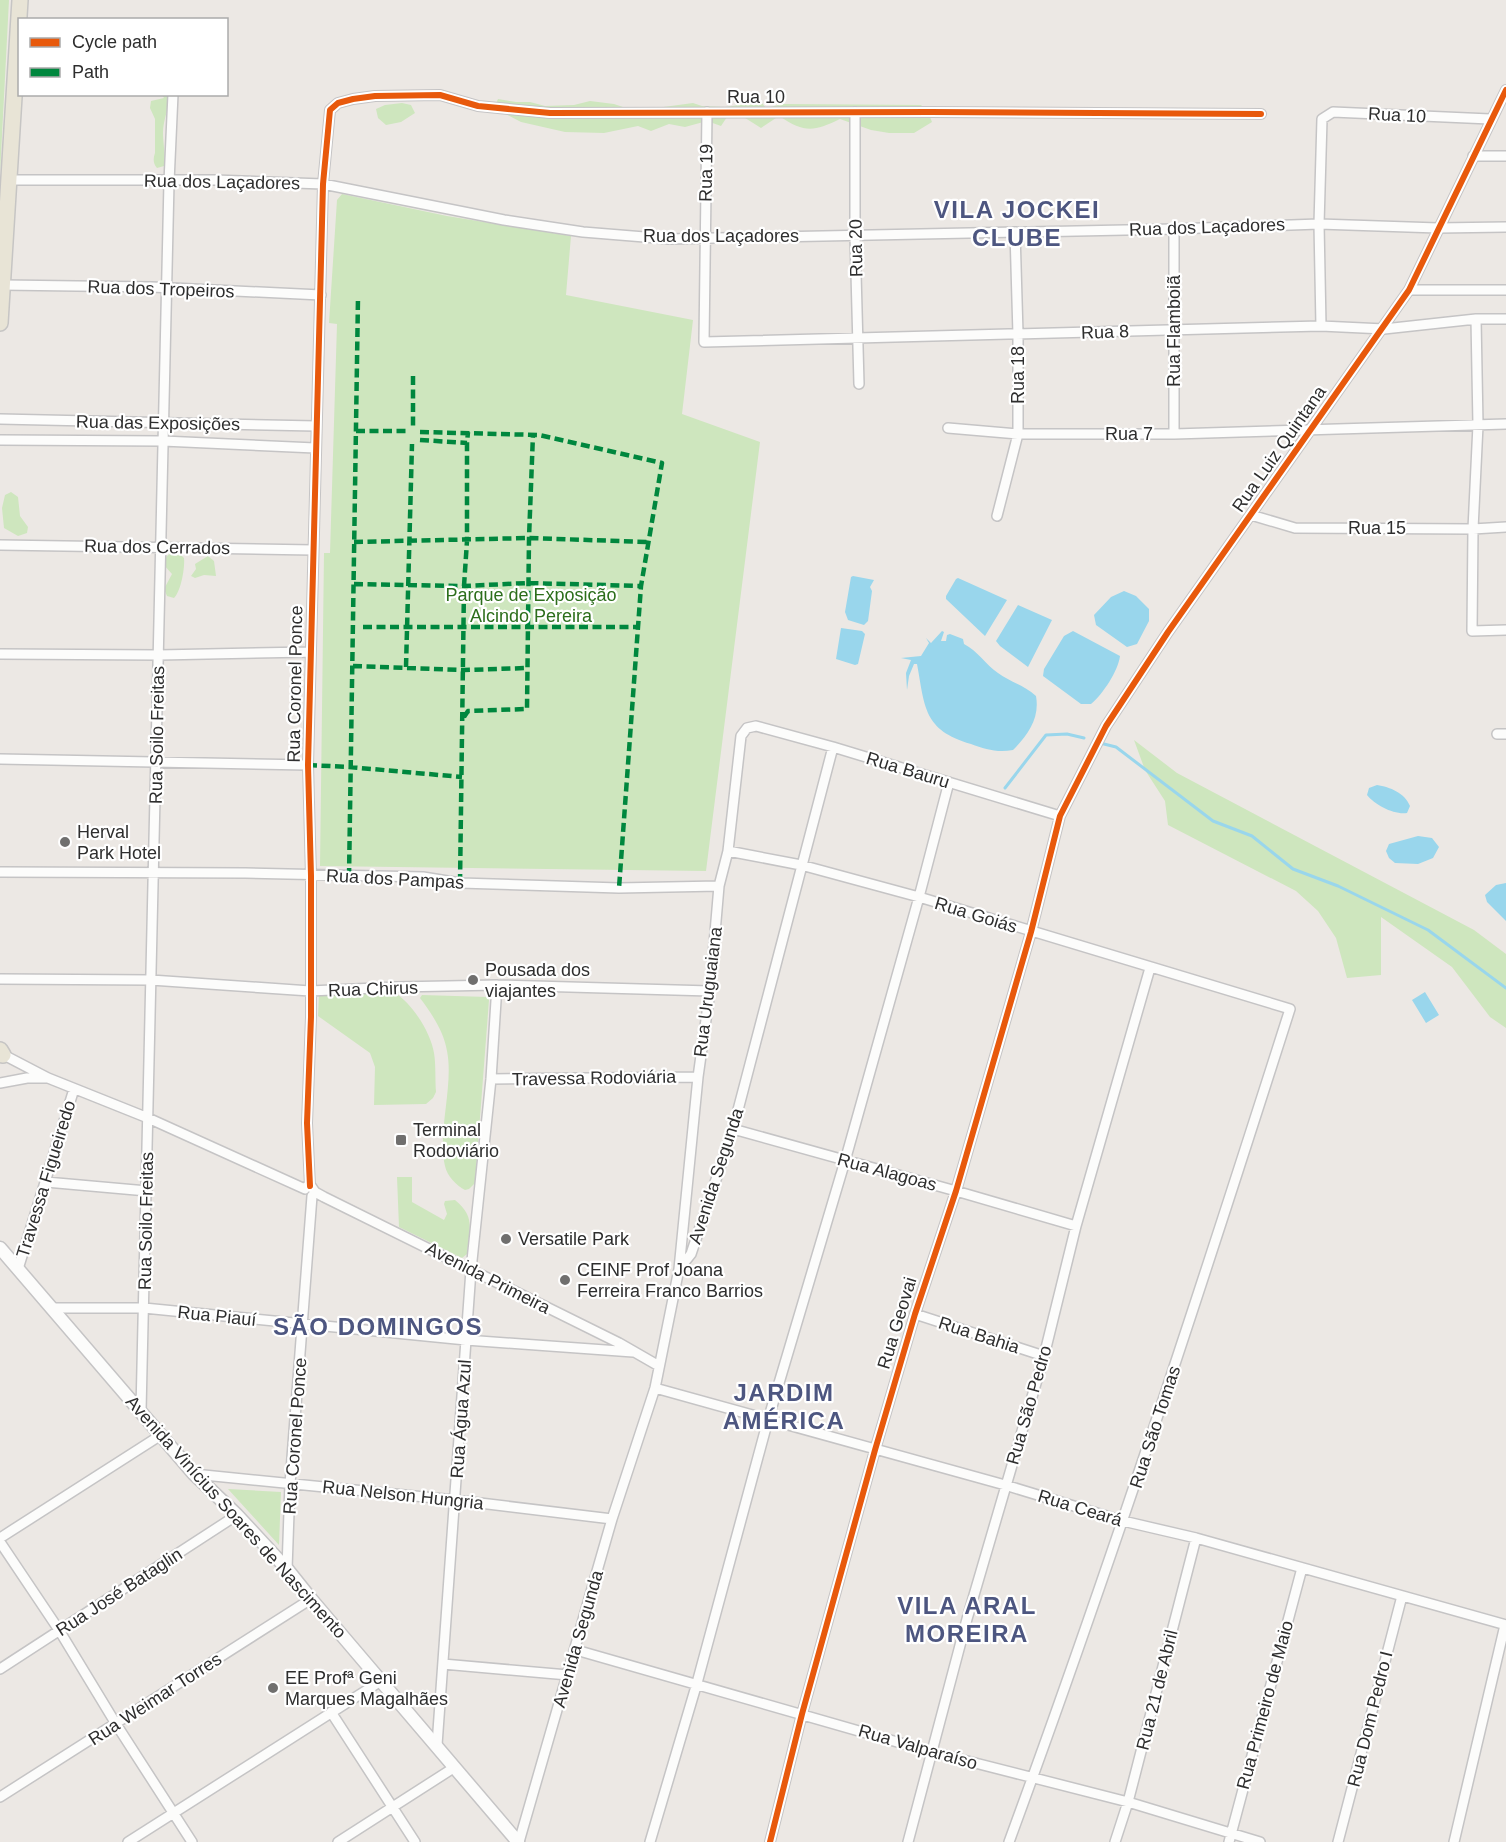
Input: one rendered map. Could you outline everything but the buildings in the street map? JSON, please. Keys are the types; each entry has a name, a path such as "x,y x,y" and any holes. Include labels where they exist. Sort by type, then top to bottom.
{"main road":[{"path":"18,18 20,0"},
{"path":"0,323 5,180 18,24"}],"street":[{"name":"Rua Luiz Quintana","path":"1060,816 1106,726 1168,632 1409,290 1506,90"},
{"name":"Rua 10","path":"323,183 330,110 338,103 375,96 440,95 478,106 550,113 1261,114"},
{"name":"Rua Soilo Freitas","path":"141,1411 169,182 173,96"},
{"name":"Rua 19","path":"704,342 707,112"},
{"name":"Rua 20","path":"855,112 855,236 860,384"},
{"name":"Rua 10","path":"1320,224 1320,136 1322,119 1333,112 1490,119"},
{"path":"1473,156 1506,156"},
{"name":"Rua dos Laçadores","path":"5,180 169,182 214,180 323,183 504,220 583,232 669,239 1320,224 1438,228 1506,227"},
{"name":"Rua Coronel Ponce","path":"287,1569 290,1484 303,1325 310,1191 307,1123 311,876 308,765 323,183"},
{"path":"1320,224 1321,326"},
{"name":"Rua Flamboiã","path":"1174,229 1174,434"},
{"name":"Rua 18","path":"997,516 1018,434 1015,232"},
{"name":"Rua dos Tropeiros","path":"2,285 167,288 321,295"},
{"path":"1409,290 1506,290"},
{"path":"1476,319 1478,425 1473,529 1472,631 1506,630"},
{"name":"Rua 8","path":"704,342 1321,326 1384,328 1476,319 1506,319"},
{"name":"Rua das Exposições","path":"0,419 316,426"},
{"path":"1310,430 1506,424"},
{"name":"Rua 7","path":"948,428 1018,434 1174,434 1310,430"},
{"name":"Rua das Exposições","path":"0,440 164,441 315,448"},
{"name":"Rua 15","path":"1251,515 1295,528 1473,529 1506,527"},
{"name":"Rua dos Cerrados","path":"0,545 313,550"},
{"path":"0,654 159,655 310,652"},
{"name":"Rua Bauru","path":"756,726 1060,816"},
{"name":"Rua Uruguaiana","path":"678,1269 698,1077 710,991 719,886 728,851 741,736 747,728 756,726"},
{"name":"Avenida Segunda","path":"519,1842 612,1519 655,1388 678,1269 691,1254 733,1130 833,747"},
{"path":"0,759 308,765"},
{"path":"650,1842 697,1683 768,1420 845,1161 949,782"},
{"name":"Rua Geovai","path":"770,1842 802,1714 875,1450 915,1314 957,1191 1031,932 1060,816"},
{"name":"Rua Goiás","path":"728,851 801,865 919,897 1290,1009"},
{"name":"Rua dos Pampas","path":"0,872 423,877 460,883 619,888 719,886"},
{"name":"Rua São Pedro","path":"908,1842 1005,1485 1044,1356 1076,1226 1150,968"},
{"name":"Rua Chirus","path":"0,979 151,980 310,991 497,986 710,991"},
{"name":"Rua Água Azul","path":"437,1745 471,1270 491,1079 497,986"},
{"name":"Rua São Tomas","path":"1009,1842 1123,1521 1290,1009"},
{"name":"Avenida Primeira","path":"1,1053 48,1078 148,1118 310,1191 619,1343 659,1366"},
{"name":"Travessa Rodoviária","path":"491,1079 698,1077"},
{"name":"Avenida Primeira","path":"0,1083 27,1078 48,1078"},
{"name":"Travessa Figueiredo","path":"18,1269 74,1089"},
{"name":"Rua Alagoas","path":"733,1130 1076,1226"},
{"path":"46,1182 147,1191"},
{"name":"Avenida Vinícius Soares de Nascimento","path":"0,1248 194,1474 237,1515 287,1569 519,1842"},
{"name":"Rua Piauí","path":"52,1308 144,1308 466,1340 633,1352"},
{"name":"Rua Bahia","path":"915,1314 1044,1356"},
{"name":"Rua Ceará","path":"655,1388 1005,1485 1123,1521 1196,1538 1505,1625"},
{"path":"161,1435 0,1540 192,1842"},
{"name":"Rua Nelson Hungria","path":"194,1474 455,1500 612,1519"},
{"name":"Rua José Bataglin","path":"0,1668 237,1515"},
{"name":"Rua 21 de Abril","path":"1115,1842 1128,1802 1196,1538"},
{"name":"Rua Primeiro de Maio","path":"1230,1838 1302,1568"},
{"name":"Rua Dom Pedro I","path":"1338,1842 1402,1596"},
{"name":"Rua Weimar Torres","path":"0,1797 311,1599"},
{"path":"1454,1842 1505,1625"},
{"name":"Rua Valparaíso","path":"576,1650 932,1752 1128,1802 1230,1838 1260,1842"},
{"path":"443,1664 568,1675"},
{"path":"128,1842 381,1681"},
{"path":"331,1712 416,1842"},
{"path":"338,1842 455,1767"}],"green space":[{"path":"0,0 9,0 0,174"},
{"path":"163,96 170,96 163,128 165,159 164,166 157,168 154,161 155,119 150,108 151,101 164,98"},
{"path":"498,99 545,106 574,105 590,101 623,107 656,108 693,103 702,106 725,107 761,102 766,108 783,104 921,105 928,112 932,122 914,133 889,133 871,130 840,119 809,129 779,116 761,128 742,116 727,117 721,126 707,121 685,127 669,124 651,131 638,126 604,133 565,132 521,122 494,108"},
{"path":"402,103 411,105 415,113 401,122 386,125 378,118 376,109 385,105"},
{"name":"Parque de Exposição Alcindo Pereira","path":"342,194 447,216 571,236 566,295 693,320 682,414 760,442 706,871 320,866 324,553 330,553 337,324 329,323 337,200"},
{"path":"11,492 18,497 20,516 28,527 27,533 18,536 4,528 2,508 5,495"},
{"path":"171,553 179,553 184,558 182,579 174,598 167,596 164,589 172,574 163,564 163,559"},
{"path":"208,556 214,561 216,576 204,575 195,578 191,576 196,569 195,564"},
{"path":"1134,740 1177,773 1474,930 1506,954 1506,1028 1490,1017 1452,967 1381,917 1381,975 1347,978 1336,938 1318,911 1296,891 1168,825 1165,801 1145,770"},
{"path":"395,993 414,1011 432,1045 436,1092 426,1104 374,1105 375,1067 370,1053 318,1016 319,994"},
{"path":"422,995 488,997 489,1000 475,1183 465,1190 453,1180 445,1166 443,1139 449,1064 440,1030 420,998"},
{"path":"397,1177 412,1177 412,1202 444,1220 447,1214 445,1201 455,1200 462,1206 470,1224 467,1254 462,1258 399,1227"},
{"path":"228,1489 281,1492 279,1545"}],"water":[{"path":"853,576 874,580 870,587 872,591 868,621 864,625 848,620 845,612"},
{"path":"958,578 1007,600 985,636 946,599"},
{"path":"1124,591 1136,596 1149,609 1149,621 1137,644 1127,647 1096,625 1094,615 1111,597"},
{"path":"1018,605 1052,620 1028,667 996,641"},
{"path":"841,628 862,631 865,634 858,664 836,659"},
{"path":"942,631 944,632 941,641 946,641 947,635 950,634 963,639 964,644 993,669 1036,696 1036,712 1032,726 1013,750 986,749 943,732 929,715 925,705 917,664 914,664 909,676 907,690 906,673 911,660 901,658 921,656 929,643 926,638 931,643"},
{"path":"1073,631 1120,656 1109,682 1091,704 1081,704 1043,676 1044,669 1064,636"},
{"path":"1377,785 1401,794 1410,806 1407,813 1391,811 1370,799 1367,795 1369,788"},
{"path":"1418,836 1432,838 1439,847 1433,858 1418,864 1395,863 1389,858 1386,851 1389,844"},
{"path":"1506,883 1506,921 1487,902 1485,895 1496,885"},
{"path":"1425,992 1439,1015 1426,1023 1412,1000"}],"waterway":[{"path":"1005,788 1046,735 1067,734 1084,738"},
{"path":"1100,743 1116,747 1213,821 1252,836 1293,869 1338,886 1428,930 1506,988"}],"marked path":[{"path":"349,877 358,297"},
{"path":"413,376 413,428"},
{"path":"356,431 406,431"},
{"path":"420,432 539,435 662,463 641,586 619,888"},
{"path":"460,883 468,432"},
{"path":"464,717 468,711 527,709 533,434"},
{"path":"420,440 467,443"},
{"path":"406,667 412,444"},
{"path":"354,542 529,538 648,542"},
{"path":"354,584 464,586 528,583 641,586"},
{"path":"363,627 639,627"},
{"path":"353,666 464,670 527,668"},
{"path":"308,765 462,777"}],"cycle path":[{"path":"770,1842 802,1714 875,1450 915,1314 956,1191 1031,932 1060,816 1106,726 1168,632 1409,290 1506,90"},
{"path":"310,1186 307,1123 311,1017 308,765 323,184 330,110 338,103 353,99 375,96 440,95 478,106 550,113 1261,114"}],"place":[{"name":"Herval Park Hotel","path":"65,842"},
{"name":"Pousada dos viajantes","path":"473,980"},
{"name":"Terminal Rodoviário","path":"401,1140"},
{"name":"Versatile Park","path":"506,1239"},
{"name":"CEINF Prof Joana Ferreira Franco Barrios","path":"565,1280"},
{"name":"EE Profª Geni Marques Magalhães","path":"273,1688"}],"district":[{"name":"VILA JOCKEI CLUBE","path":"1017,223"},
{"name":"SÃO DOMINGOS","path":"378,1326"},
{"name":"JARDIM AMÉRICA","path":"784,1406"},
{"name":"VILA ARAL MOREIRA","path":"967,1619"}]}
